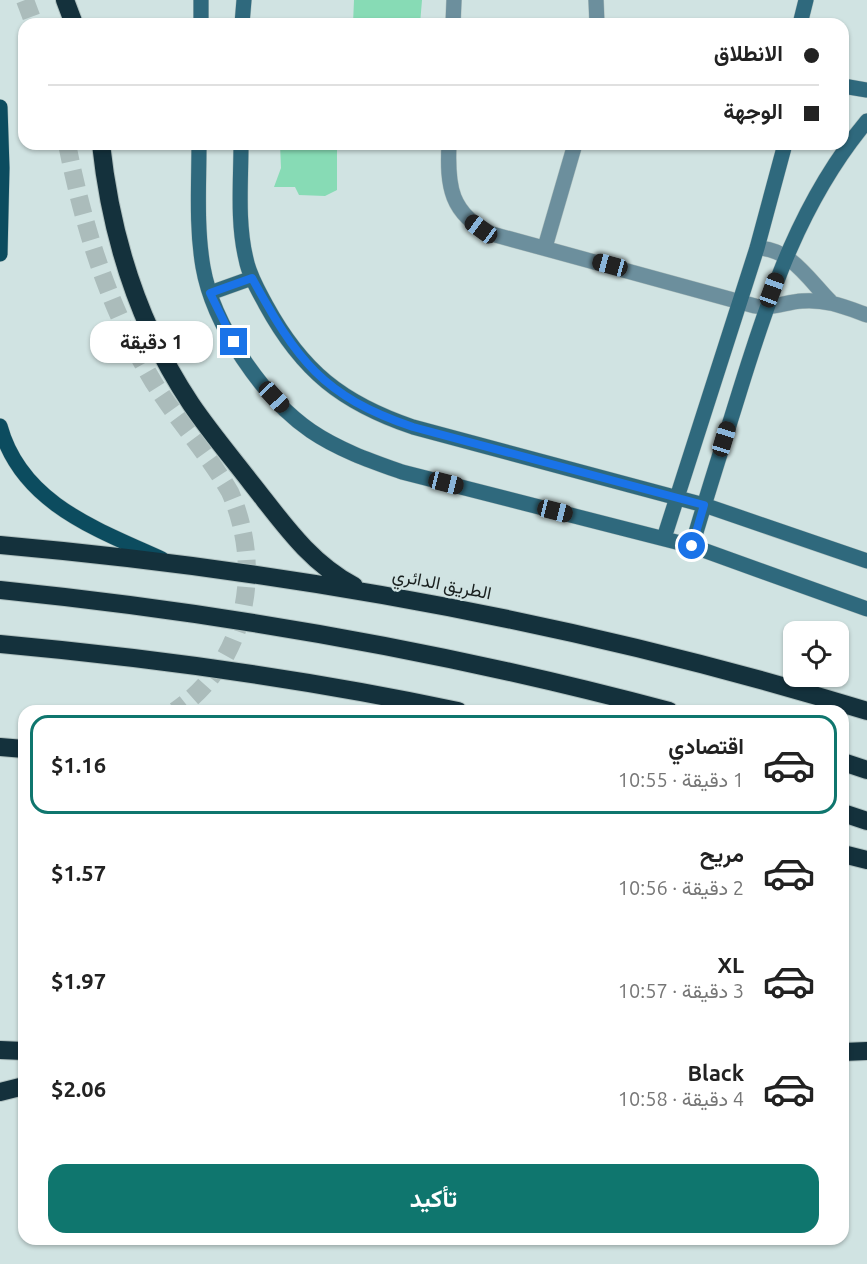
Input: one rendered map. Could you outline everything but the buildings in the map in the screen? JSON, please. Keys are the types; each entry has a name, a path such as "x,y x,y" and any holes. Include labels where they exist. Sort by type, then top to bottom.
{"highway":[{"path":"65,0 72,18"},
{"path":"102,150 108,197 123,260 145,320 174,377 210,430 286,529 329,571 364,591"},
{"name":"الطريق الدائري","path":"0,545 170,563 364,591 596,638 732,672 846,705"},
{"path":"0,590 154,607 333,636 521,674 645,705"},
{"path":"0,645 204,666 338,687 428,705"},
{"name":"الطريق الدائري","path":"849,706 867,711"},
{"path":"0,747 18,748"},
{"path":"849,764 867,770"},
{"path":"849,815 867,821"},
{"path":"849,856 867,860"},
{"path":"0,1050 18,1052"},
{"path":"849,1052 867,1051"},
{"path":"0,1092 18,1088"}],"main road":[{"path":"0,107 2,168 0,254"},
{"path":"0,426 16,463 51,503 81,522 170,563"}],"street":[{"path":"201,0 201,18"},
{"path":"242,18 244,0"},
{"path":"453,18 454,0"},
{"path":"596,0 597,18"},
{"path":"801,18 804,2"},
{"path":"849,88 867,90"},
{"path":"849,147 867,121"},
{"path":"199,150 198,230 203,269 210,293 243,358 262,385 311,431 334,444 402,472 692,546 867,609"},
{"path":"241,150 243,239 252,278 280,330 297,354 336,392 373,412 413,427 704,505 867,561"},
{"path":"449,150 450,188 461,211 470,221 492,234 765,308 793,302 830,301 867,315"},
{"path":"545,247 573,150"},
{"path":"664,538 679,498 757,248 783,150"},
{"path":"692,546 765,308 785,255 818,191 847,150"},
{"path":"757,248 774,249 785,255 830,301"},
{"path":"210,293 252,278"}],"tunnel":[{"path":"25,0 32,18"},
{"path":"68,150 90,237 124,326 154,383 230,492 240,522 246,552 247,582 242,612 233,640 219,667 199,691 182,705"}],"route":[{"path":"234,342 210,293 252,278 280,330 297,354 336,392 382,416 413,427 704,505 692,546"}]}
